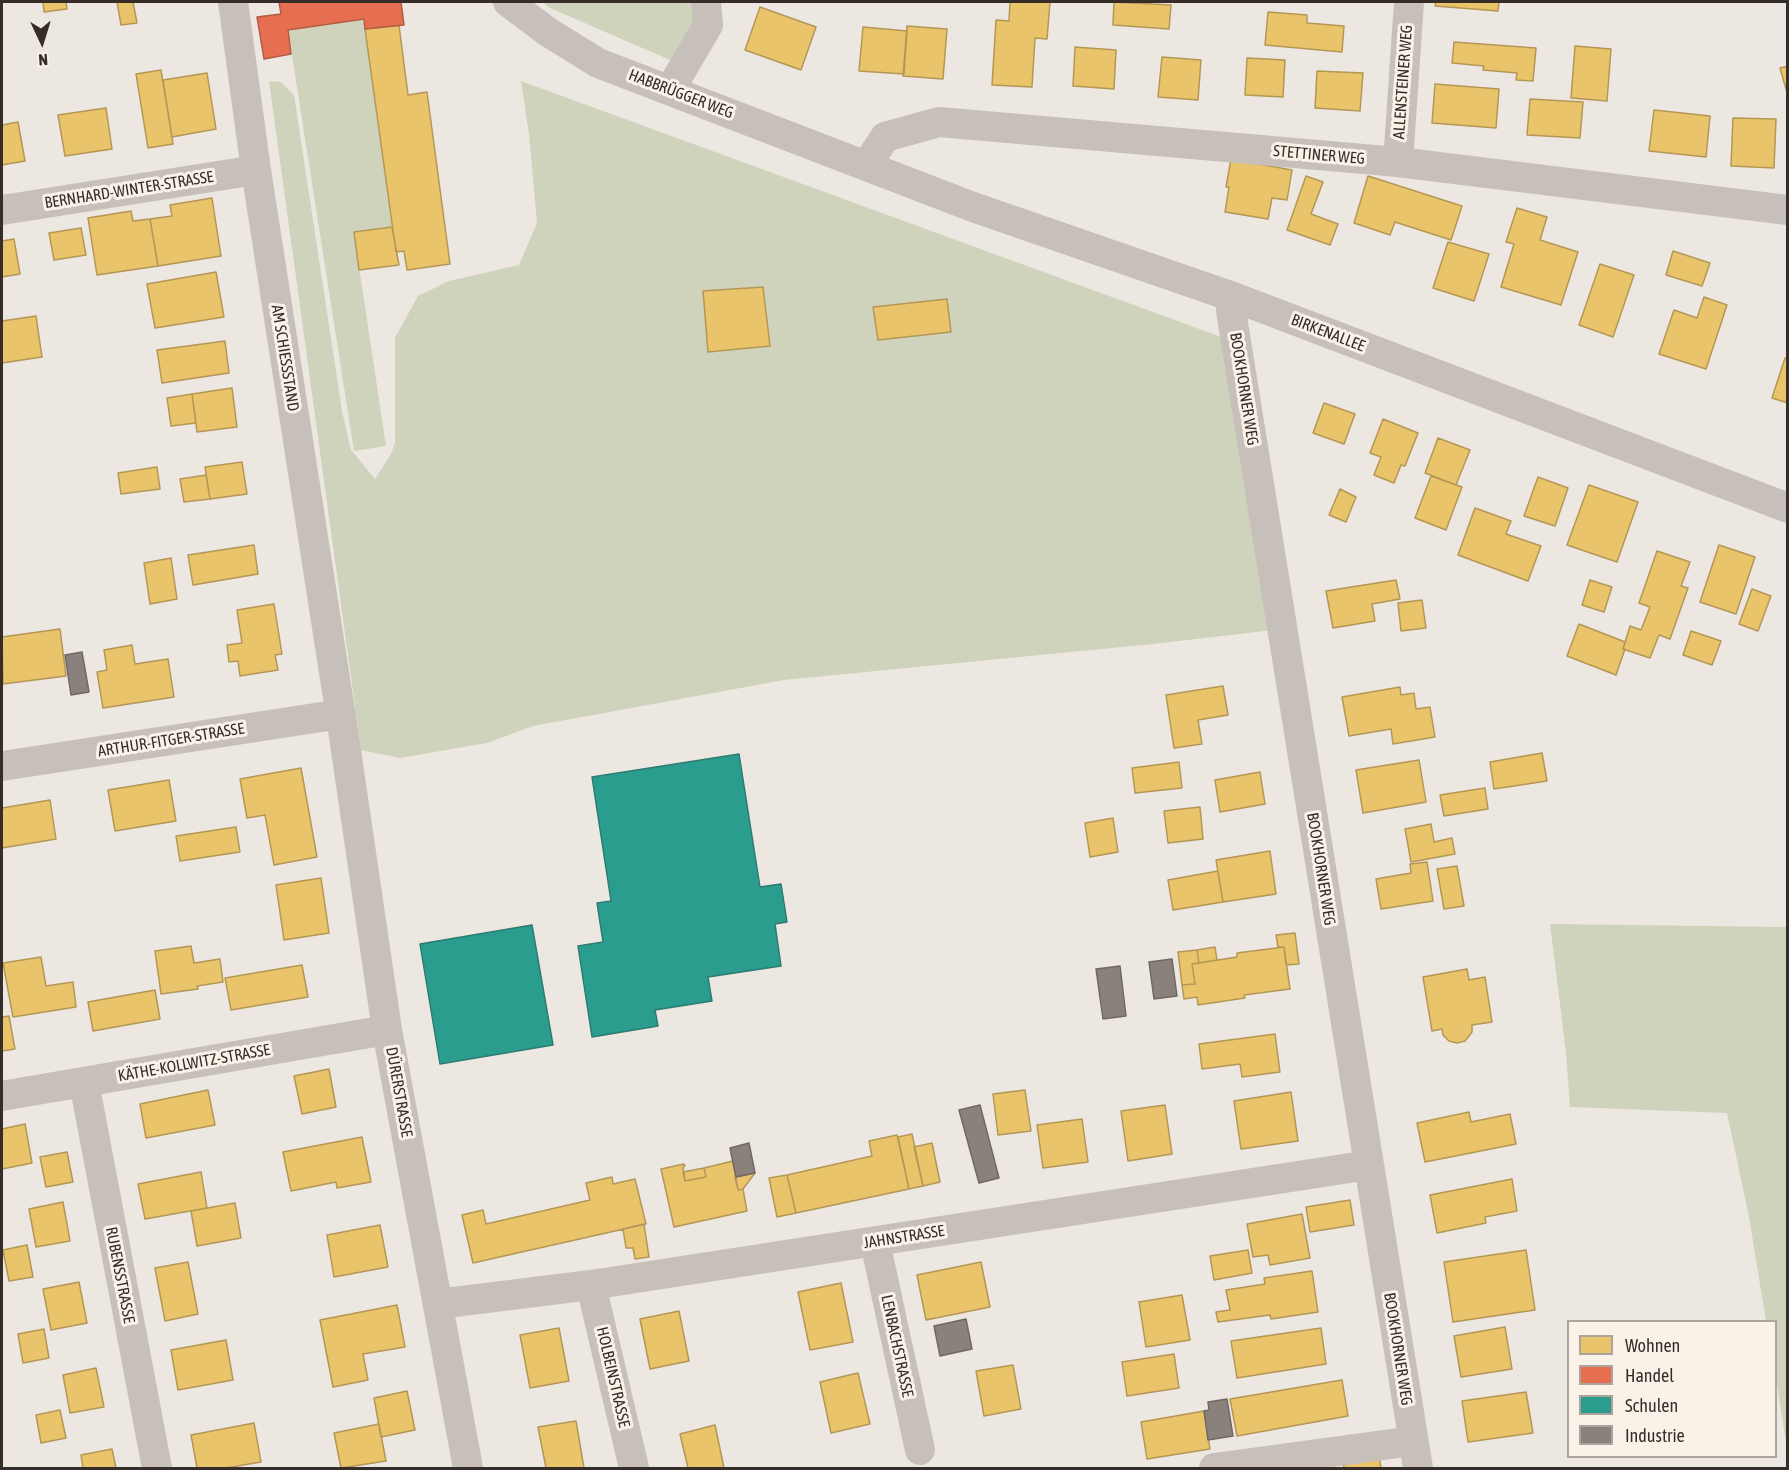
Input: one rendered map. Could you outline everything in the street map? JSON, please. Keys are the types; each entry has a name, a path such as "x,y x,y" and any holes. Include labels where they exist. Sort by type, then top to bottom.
{"street":[{"name":"AM SCHIESSSTAND","path":"233,2 255,170 341,714"},
{"name":"HABBRÜGGER WEG","path":"508,2 548,32 598,63 866,166"},
{"path":"670,90 708,25 706,2"},
{"name":"ALLENSTEINER WEG","path":"1398,162 1409,2"},
{"name":"STETTINER WEG","path":"866,166 885,136 939,122 1398,162 1788,210"},
{"name":"BIRKENALLEE","path":"866,166 973,207 1236,298 1788,508"},
{"name":"BERNHARD-WINTER-STRASSE","path":"2,210 255,170"},
{"name":"BOOKHORNER WEG","path":"1214,1468 1416,1455 1231,311 1236,298"},
{"name":"ARTHUR-FITGER-STRASSE","path":"2,766 341,714"},
{"name":"DÜRERSTRASSE","path":"341,714 387,1030 468,1468"},
{"name":"KÄTHE-KOLLWITZ-STRASSE","path":"2,1096 387,1030"},
{"name":"RUBENSSTRASSE","path":"84,1082 157,1468"},
{"name":"JAHNSTRASSE","path":"438,1304 591,1285 1369,1166"},
{"name":"LENBACHSTRASSE","path":"874,1242 920,1450"},
{"name":"HOLBEINSTRASSE","path":"591,1285 634,1468"}],"green space":[{"path":"542,2 699,2 701,22 677,63 550,8"},
{"path":"364,19 392,227 354,233 386,446 354,451 288,30"},
{"path":"269,81 281,82 294,95 342,411 351,450 375,479 391,454 395,443 395,338 418,296 449,281 519,265 537,223 529,134 521,81 1224,338 1274,630 784,680 533,726 487,743 400,758 361,750"},
{"path":"1550,924 1787,927 1787,1449 1777,1384 1777,1320 1766,1320 1749,1217 1727,1113 1570,1107 1566,1053"}],"building: Wohnen":[{"path":"43,2 66,2 67,9 44,12"},
{"path":"117,2 133,2 137,23 121,25"},
{"path":"1010,2 1050,2 1047,39 1035,38 1032,87 992,85 996,20 1009,21"},
{"path":"1114,2 1171,5 1169,29 1113,25"},
{"path":"1436,2 1499,2 1498,11 1435,6"},
{"path":"760,7 816,27 801,70 745,50"},
{"path":"1268,12 1307,15 1307,23 1344,26 1342,52 1265,45"},
{"path":"399,25 408,95 427,92 450,264 407,270 404,251 396,252 365,29"},
{"path":"907,26 947,29 943,79 903,76"},
{"path":"863,27 907,31 904,74 859,71"},
{"path":"1454,42 1536,48 1533,81 1516,80 1517,73 1483,70 1484,66 1452,63"},
{"path":"1575,46 1611,49 1607,101 1571,98"},
{"path":"1075,47 1116,50 1114,89 1073,86"},
{"path":"1162,57 1201,60 1198,100 1158,97"},
{"path":"1247,58 1285,60 1283,97 1245,95"},
{"path":"1788,66 1788,96 1780,68"},
{"path":"161,70 173,144 148,148 136,74"},
{"path":"1317,71 1363,73 1360,111 1315,108"},
{"path":"207,73 216,129 172,137 163,80"},
{"path":"1435,84 1499,89 1496,128 1432,123"},
{"path":"1530,99 1583,102 1580,138 1527,135"},
{"path":"106,108 112,149 65,156 58,115"},
{"path":"1654,110 1710,116 1706,157 1649,151"},
{"path":"1733,118 1776,119 1774,168 1731,166"},
{"path":"18,122 25,161 2,165 2,125"},
{"path":"1231,159 1292,170 1287,200 1272,198 1268,219 1225,212 1229,187 1226,187"},
{"path":"1306,176 1323,182 1311,214 1338,224 1330,245 1287,230"},
{"path":"1368,176 1462,206 1451,240 1395,222 1390,235 1354,223"},
{"path":"212,198 221,256 158,266 150,219 172,216 170,205"},
{"path":"1517,208 1547,217 1540,240 1578,252 1561,305 1501,287 1514,244 1506,242"},
{"path":"131,211 133,221 150,219 158,266 97,275 88,218"},
{"path":"392,227 399,265 359,270 354,232"},
{"path":"81,228 86,255 54,260 49,233"},
{"path":"14,239 20,274 2,277 2,241"},
{"path":"1448,242 1489,254 1474,301 1433,288"},
{"path":"1673,251 1710,263 1702,286 1666,275"},
{"path":"1600,264 1634,275 1613,337 1579,325"},
{"path":"216,272 224,317 155,328 147,284"},
{"path":"763,287 770,346 708,352 703,291"},
{"path":"1704,297 1727,305 1706,369 1659,354 1674,310 1697,318"},
{"path":"947,299 951,332 878,340 873,307"},
{"path":"36,316 42,357 2,363 2,321"},
{"path":"225,341 229,373 162,383 157,350"},
{"path":"1785,358 1788,358 1788,403 1772,398"},
{"path":"232,388 237,427 197,432 192,394"},
{"path":"192,394 196,423 171,426 167,398"},
{"path":"1324,403 1355,414 1344,444 1313,433"},
{"path":"1383,419 1418,433 1405,466 1401,465 1394,483 1374,475 1381,457 1370,453"},
{"path":"1438,438 1470,450 1456,485 1425,473"},
{"path":"242,462 247,494 210,499 205,467"},
{"path":"157,467 160,489 121,494 118,473"},
{"path":"206,475 210,499 184,502 180,479"},
{"path":"1431,476 1462,487 1446,530 1415,518"},
{"path":"1538,477 1568,488 1555,526 1524,516"},
{"path":"1589,485 1638,502 1617,562 1567,545"},
{"path":"1340,489 1356,497 1346,522 1329,515"},
{"path":"1475,508 1511,521 1506,534 1541,546 1528,581 1458,555"},
{"path":"254,545 258,574 193,585 188,555"},
{"path":"1719,545 1755,557 1736,614 1700,602"},
{"path":"1657,551 1690,562 1681,586 1688,588 1670,639 1659,635 1650,658 1623,649 1630,626 1641,630 1650,607 1639,603"},
{"path":"171,558 177,599 150,604 144,563"},
{"path":"1396,580 1400,599 1372,604 1375,621 1333,628 1326,591"},
{"path":"1590,580 1612,587 1604,612 1582,605"},
{"path":"1752,589 1771,596 1758,631 1739,624"},
{"path":"1422,600 1426,628 1401,631 1398,603"},
{"path":"274,604 282,654 275,655 278,670 240,676 238,661 229,662 227,645 242,643 237,610"},
{"path":"1579,624 1625,642 1623,649 1625,649 1616,675 1567,656"},
{"path":"60,629 66,676 3,684 2,637"},
{"path":"1691,631 1721,641 1712,665 1683,655"},
{"path":"132,645 135,664 168,659 174,697 103,708 97,672 107,670 104,650"},
{"path":"1223,686 1228,715 1198,720 1202,744 1174,748 1166,695"},
{"path":"1400,687 1401,695 1414,693 1416,709 1430,707 1435,737 1393,744 1391,729 1349,736 1342,697"},
{"path":"1542,753 1547,781 1494,789 1490,762"},
{"path":"1419,760 1426,802 1363,813 1356,770"},
{"path":"1179,762 1182,788 1135,793 1132,768"},
{"path":"301,768 317,857 274,865 265,815 247,818 240,779"},
{"path":"1260,772 1265,804 1220,812 1215,780"},
{"path":"169,780 176,821 115,831 108,790"},
{"path":"1485,788 1488,809 1444,816 1440,795"},
{"path":"50,800 56,839 2,848 2,808"},
{"path":"1200,807 1203,839 1168,843 1164,811"},
{"path":"1113,818 1118,852 1090,857 1085,823"},
{"path":"1431,824 1434,842 1452,838 1455,854 1411,862 1405,829"},
{"path":"236,827 240,852 180,861 176,836"},
{"path":"1270,851 1276,894 1223,902 1216,860"},
{"path":"1427,862 1433,901 1381,909 1376,879 1411,873 1410,864"},
{"path":"1457,866 1464,906 1444,909 1437,869"},
{"path":"1218,871 1223,902 1173,910 1168,880"},
{"path":"321,878 329,933 284,940 276,885"},
{"path":"1295,933 1299,964 1286,965 1284,947 1278,947 1276,935"},
{"path":"191,946 194,963 220,959 223,982 197,986 198,989 161,994 155,951"},
{"path":"1215,947 1217,960 1199,963 1197,950"},
{"path":"1284,947 1290,989 1244,995 1245,998 1198,1005 1197,997 1184,999 1182,985 1195,984 1192,964 1237,957 1237,953"},
{"path":"1197,950 1199,963 1192,964 1195,984 1182,985 1178,952"},
{"path":"41,957 46,986 73,982 76,1007 13,1017 3,963"},
{"path":"302,965 308,997 231,1010 225,978"},
{"path":"1467,969 1469,980 1485,977 1492,1022 1472,1025 1472,1032 1465,1041 1457,1043 1449,1041 1443,1035 1442,1029 1432,1031 1423,977"},
{"path":"155,990 160,1019 93,1031 88,1002"},
{"path":"9,1016 15,1049 2,1051 2,1017"},
{"path":"1275,1034 1280,1072 1242,1077 1240,1064 1202,1069 1199,1044"},
{"path":"329,1069 336,1107 302,1114 294,1076"},
{"path":"208,1090 215,1125 146,1138 140,1104"},
{"path":"1025,1090 1031,1131 998,1135 993,1094"},
{"path":"1291,1092 1298,1141 1241,1149 1234,1101"},
{"path":"1165,1105 1172,1154 1128,1161 1121,1111"},
{"path":"1469,1112 1471,1122 1510,1114 1516,1144 1425,1162 1417,1123"},
{"path":"1082,1119 1088,1162 1043,1168 1037,1125"},
{"path":"25,1124 32,1163 2,1169 2,1129"},
{"path":"912,1134 923,1186 909,1189 898,1137"},
{"path":"897,1135 909,1189 796,1213 787,1175 872,1156 869,1141"},
{"path":"362,1137 371,1182 337,1188 336,1182 291,1191 283,1152"},
{"path":"932,1143 940,1182 923,1186 914,1147"},
{"path":"67,1152 73,1182 46,1187 40,1157"},
{"path":"733,1161 738,1190 743,1189 747,1211 674,1227 661,1169 684,1164 685,1181 706,1177 704,1168"},
{"path":"704,1168 706,1177 685,1181 683,1172"},
{"path":"201,1172 207,1208 145,1219 138,1184"},
{"path":"755,1173 743,1189 738,1190 735,1177"},
{"path":"787,1175 796,1213 777,1217 769,1178"},
{"path":"612,1177 613,1184 635,1179 646,1224 473,1263 462,1215 483,1210 486,1224 590,1200 586,1183"},
{"path":"1512,1179 1517,1211 1485,1217 1486,1223 1437,1233 1430,1195"},
{"path":"1350,1200 1354,1225 1310,1232 1306,1207"},
{"path":"63,1202 70,1241 36,1247 29,1209"},
{"path":"235,1203 241,1238 197,1246 191,1211"},
{"path":"1302,1214 1310,1258 1270,1265 1268,1255 1253,1257 1247,1224"},
{"path":"644,1224 649,1257 635,1259 633,1248 626,1248 623,1229"},
{"path":"380,1225 388,1267 334,1277 327,1235"},
{"path":"27,1245 33,1277 9,1281 3,1250"},
{"path":"1248,1250 1252,1273 1214,1280 1210,1256"},
{"path":"1526,1250 1535,1310 1453,1322 1444,1262"},
{"path":"188,1262 198,1314 165,1321 155,1268"},
{"path":"981,1262 990,1307 926,1320 917,1275"},
{"path":"1312,1271 1318,1312 1271,1319 1270,1315 1218,1322 1216,1312 1230,1310 1226,1290 1265,1284 1264,1278"},
{"path":"79,1282 87,1323 51,1330 43,1289"},
{"path":"841,1283 853,1342 810,1350 798,1292"},
{"path":"1182,1295 1190,1340 1146,1347 1139,1302"},
{"path":"397,1305 405,1347 363,1354 368,1380 333,1387 320,1320"},
{"path":"679,1311 689,1361 650,1369 640,1319"},
{"path":"1505,1327 1512,1369 1461,1377 1454,1336"},
{"path":"559,1328 569,1381 530,1388 520,1335"},
{"path":"1321,1328 1326,1364 1237,1378 1231,1341"},
{"path":"44,1329 49,1358 23,1363 18,1334"},
{"path":"226,1340 233,1380 178,1390 171,1350"},
{"path":"1174,1354 1179,1388 1127,1396 1122,1362"},
{"path":"1013,1365 1021,1409 984,1416 976,1371"},
{"path":"96,1368 104,1407 70,1413 63,1375"},
{"path":"858,1373 870,1424 831,1433 820,1382"},
{"path":"1342,1380 1348,1416 1237,1436 1230,1399"},
{"path":"407,1391 415,1430 381,1437 374,1398"},
{"path":"1526,1392 1533,1433 1468,1442 1462,1401"},
{"path":"60,1410 66,1438 41,1443 36,1415"},
{"path":"1204,1411 1210,1449 1147,1459 1141,1422"},
{"path":"576,1421 584,1468 546,1468 538,1427"},
{"path":"254,1423 261,1462 226,1468 197,1468 191,1435"},
{"path":"379,1424 386,1461 341,1468 334,1433"},
{"path":"715,1425 724,1468 688,1468 680,1434"},
{"path":"112,1449 116,1468 83,1468 81,1455"},
{"path":"1379,1455 1381,1468 1344,1468 1343,1461"}],"building: Handel":[{"path":"279,2 401,2 404,25 365,29 364,19 288,30 291,54 264,59 257,17 281,14"}],"building: Schulen":[{"path":"739,754 760,887 781,884 787,922 775,924 781,966 708,977 712,1001 655,1010 658,1026 592,1037 578,946 603,942 597,903 611,901 592,777"},
{"path":"532,925 553,1045 440,1064 420,944"}],"building: Industrie":[{"path":"82,652 89,692 71,695 65,655"},
{"path":"1172,959 1177,996 1154,999 1149,962"},
{"path":"1120,966 1126,1016 1103,1019 1096,969"},
{"path":"980,1105 999,1178 979,1183 959,1110"},
{"path":"749,1143 755,1173 736,1177 730,1148"},
{"path":"966,1319 972,1349 940,1356 934,1326"},
{"path":"1227,1399 1233,1436 1208,1440 1204,1411 1209,1410 1208,1402"}]}
